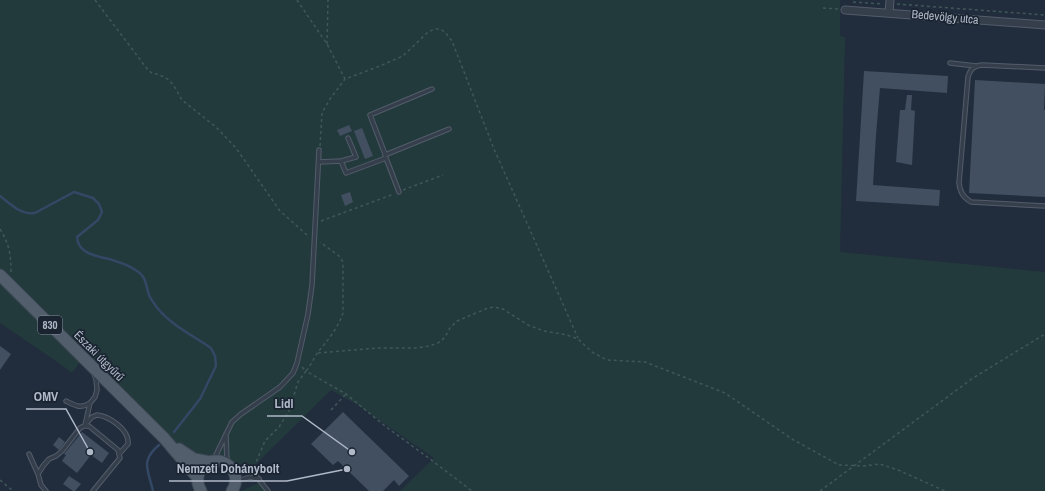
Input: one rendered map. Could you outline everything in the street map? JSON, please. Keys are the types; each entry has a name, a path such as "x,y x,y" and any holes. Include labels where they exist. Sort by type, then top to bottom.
{"main road":[{"name":"Északi útgyűrű","path":"0,275 164,438 198,477"},
{"name":"Északi útgyűrű","path":"164,438 194,459 211,461"},
{"name":"830","path":"211,461 222,462 230,466"},
{"path":"201,491 198,486 198,477 202,468 211,461"},
{"path":"230,466 234,473 234,488"}],"street":[{"path":"888,13 890,2"},
{"name":"Bedevölgy utca","path":"846,6 888,13 1045,25"}],"lane":[{"path":"950,63 976,66 1045,68"},
{"path":"976,66 972,68 968,77 959,183 962,193 965,198 972,202 1045,206"},
{"path":"399,192 370,114 432,89"},
{"path":"341,161 346,173 449,129"},
{"path":"319,162 341,161 356,157 348,138"},
{"path":"211,461 232,422 280,387 292,373 297,363 310,302 312,285 320,150"},
{"path":"66,400 76,406 84,406 90,403 95,397 97,390 96,379 89,363"},
{"path":"84,426 90,403"},
{"path":"38,474 49,459 62,451 80,428 84,426 92,417 97,415 110,419 123,430 128,437 128,444 120,453 120,458 93,491"},
{"path":"84,426 89,426 120,453"},
{"path":"226,433 230,466 252,471 268,491"},
{"path":"29,454 41,485 46,491"},
{"path":"234,488 247,477 259,480"}],"path":[{"path":"95,0 148,70 153,74 158,74 169,80 182,100 216,127 236,148 280,211 307,235 314,249"},
{"path":"297,0 327,44 345,79"},
{"path":"327,44 328,0"},
{"path":"823,8 890,2 1045,15"},
{"path":"320,150 322,113 330,99 345,79 403,56 434,29 445,32 452,41 494,148 578,340"},
{"path":"327,219 443,175"},
{"path":"0,229 7,242 11,258 10,286"},
{"path":"252,471 265,441 279,427 289,411 298,382 331,336 343,312 343,262 339,256 314,239"},
{"path":"318,353 378,348 416,348 430,346 440,342 457,321 494,307 503,309 528,325 544,332 567,334 578,340 592,352 608,360 645,362 725,393 792,439 839,465 863,466 880,464 898,470 944,491"},
{"path":"820,491 967,383 1045,334"},
{"path":"297,363 306,371 346,394 385,426 472,491"},
{"path":"331,410 346,394"},
{"path":"0,480 13,491"}],"green space":[{"path":"0,0 840,0 840,36 845,37 840,252 1045,272 1045,491 400,491 434,458 356,404 331,390 255,465 235,465 198,457 178,446 84,356 72,373 0,323"},
{"path":"259,483 266,491 241,491"}],"building":[{"path":"864,71 948,76 947,93 880,88 876,135 873,185 940,190 939,206 856,201"},
{"path":"975,80 1045,84 1045,197 969,193"},
{"path":"907,95 912,95 911,110 915,111 912,165 896,162 900,110 905,110"},
{"path":"349,125 352,131 340,136 337,130"},
{"path":"362,128 373,156 365,159 354,131"},
{"path":"350,192 353,202 345,206 341,195"},
{"path":"0,346 11,354 0,370"},
{"path":"343,412 409,476 399,486 394,480 383,491 369,491 338,461 333,465 311,444"},
{"path":"82,432 109,453 102,463 91,455 77,473 62,461 66,455 64,454"},
{"path":"59,437 65,442 59,450 53,445"},
{"path":"69,476 81,484 75,491 63,484"}],"waterway":[{"path":"0,196 20,211 30,213 35,213 74,192 93,198 99,204 102,212 98,220 77,237 81,248 91,254 124,264 140,273 150,297 159,310 177,326 211,348 215,356 216,366 200,399 174,432"},
{"path":"153,491 147,461 149,456 159,445"}],"place":[{"name":"OMV","path":"90,452"},
{"name":"Lidl","path":"352,452"},
{"name":"Nemzeti Dohánybolt","path":"347,469"}]}
